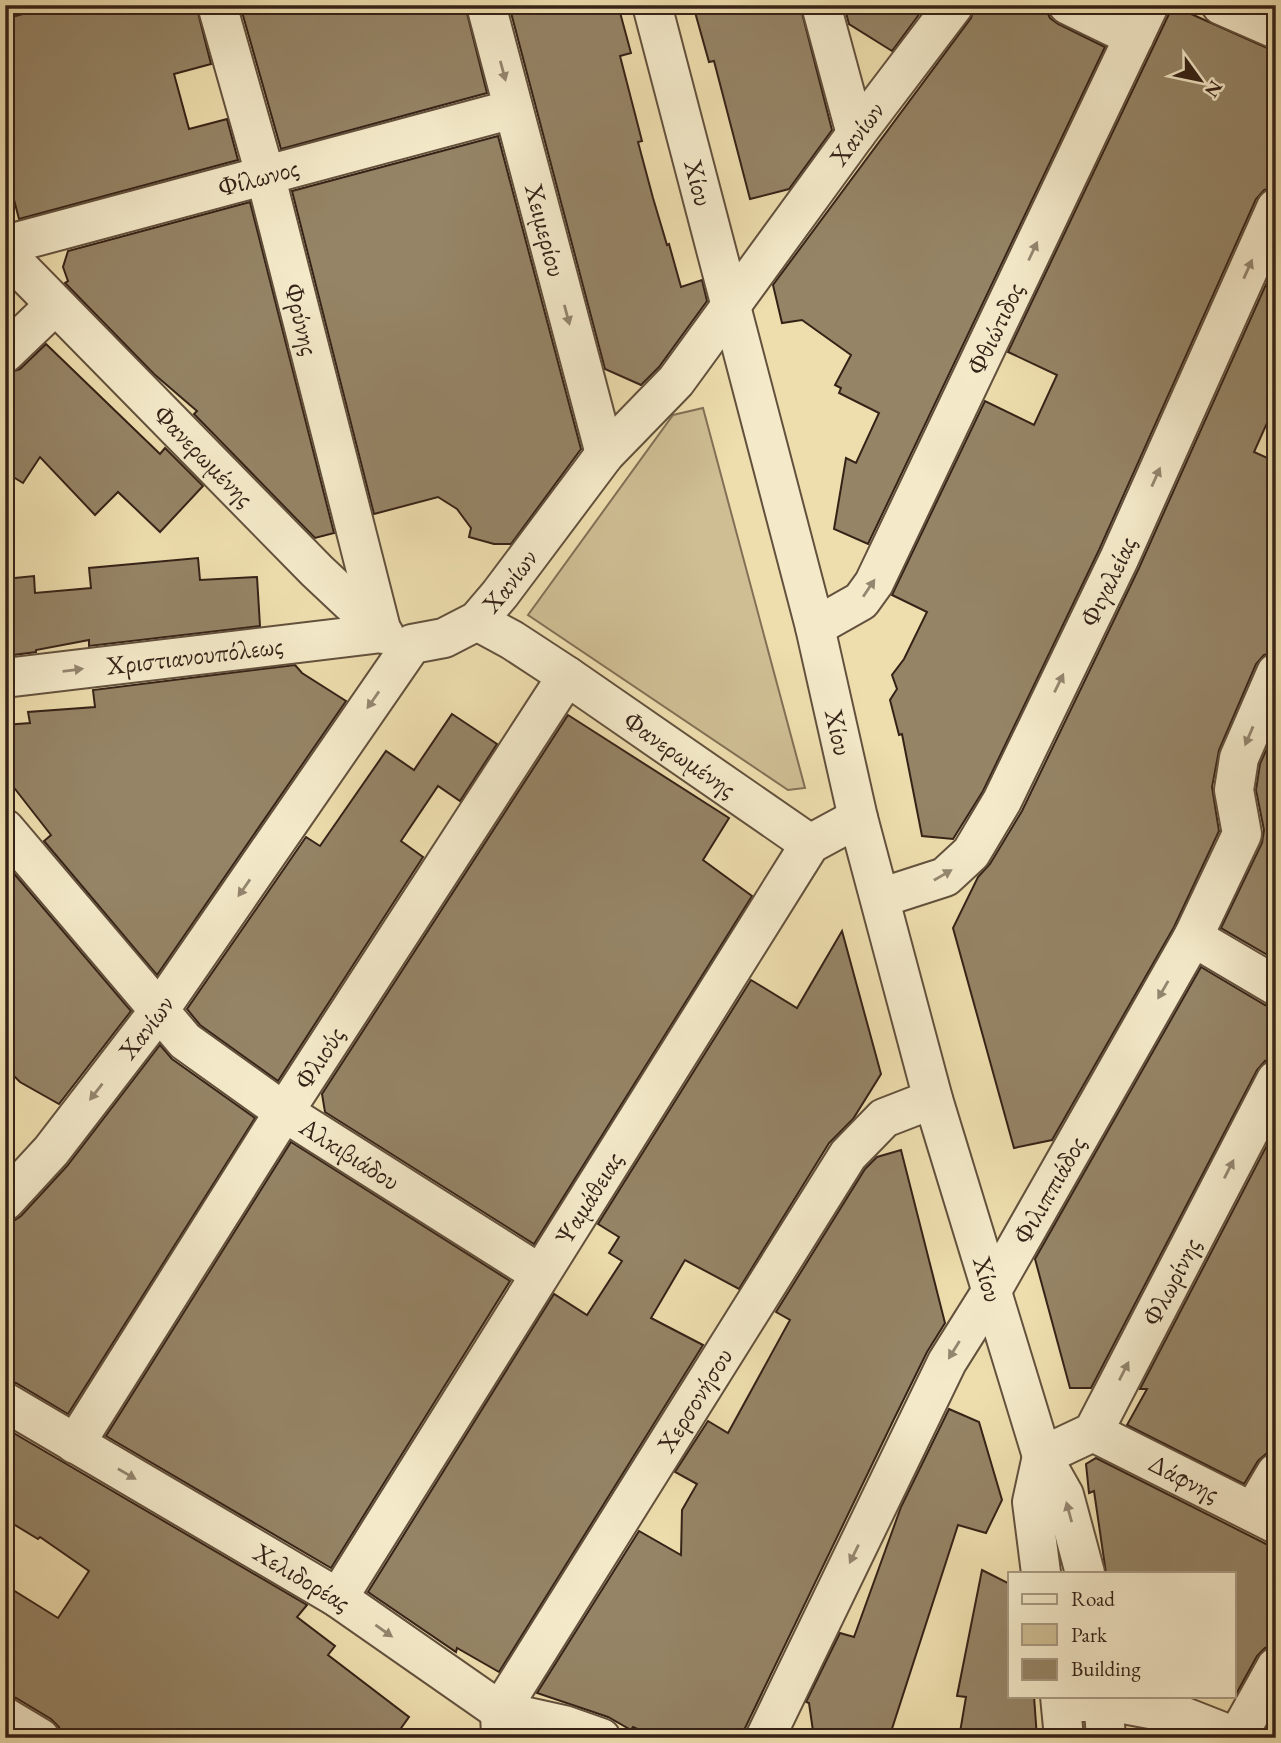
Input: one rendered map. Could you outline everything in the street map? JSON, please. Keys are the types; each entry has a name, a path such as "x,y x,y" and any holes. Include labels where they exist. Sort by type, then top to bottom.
{"street":[{"name":"Φρύνης","path":"217,5 397,639"},
{"name":"Χειμερίου","path":"486,5 605,454"},
{"name":"Χίου","path":"652,5 815,627 858,818 933,1098 1041,1456 1064,1494 1085,1572"},
{"path":"821,5 856,134"},
{"name":"Χανίων","path":"5,1201 51,1151 158,1012 397,639 444,638 477,621 605,454 676,381 856,134 954,5"},
{"path":"1069,5 1142,21"},
{"path":"1221,5 1275,21"},
{"name":"Φθιώτιδος","path":"815,627 861,601 874,583 1142,21"},
{"name":"Φίλωνος","path":"5,245 513,109"},
{"name":"Φιγαλείας","path":"880,898 945,877 971,853 1002,802 1119,559 1276,208"},
{"name":"Φανερωμένης","path":"5,253 317,571 397,639"},
{"path":"5,353 55,305"},
{"name":"Φανερωμένης","path":"477,621 567,676 810,844"},
{"name":"Χριστιανουπόλεως","path":"5,678 397,639"},
{"name":"Φιλιππιάδος","path":"765,1738 947,1363 991,1292 1194,937 1242,834 1234,790 1239,758 1276,673"},
{"name":"Φλιούς","path":"75,1444 284,1112 567,676"},
{"name":"Ψαμάθειας","path":"338,1598 810,844 858,818"},
{"name":"Αλκιβιάδου","path":"5,829 185,1041 284,1112 540,1274"},
{"path":"1194,937 1276,986"},
{"name":"Φλωρίνης","path":"1093,1432 1276,1080"},
{"name":"Χερσονήσου","path":"500,1725 848,1155 884,1118 933,1098"},
{"name":"Χελιδορέας","path":"5,1402 338,1598 500,1725 564,1725 601,1738"},
{"path":"1041,1456 1093,1432"},
{"name":"Δάφνης","path":"1093,1432 1265,1518"},
{"name":"Χίου","path":"1041,1456 1032,1502 1041,1572"},
{"path":"1265,1518 1276,1473"},
{"path":"1061,1712 1177,1714 1237,1737 1276,1667"},
{"path":"5,1717 40,1738"}],"green space":[{"path":"703,408 805,788 788,790 528,615 673,415"}],"building":[{"path":"55,5 196,5 211,64 174,74 189,129 227,119 238,160 19,219 5,165 5,19"},
{"path":"240,5 465,5 487,93 281,149"},
{"path":"509,5 618,5 631,53 620,56 642,141 638,142 667,245 669,244 681,287 702,280 707,301 659,367 641,385 605,369"},
{"path":"693,5 800,5 832,130 789,189 750,199 714,61 709,62"},
{"path":"844,5 926,5 892,51 849,24"},
{"path":"975,5 1044,5 1050,18 1058,24 1105,47 868,544 834,529 846,458 856,463 879,413 839,393 841,388 835,385 851,355 802,320 782,323 773,285 971,18"},
{"path":"1171,5 1276,52 1276,186 1264,190 1256,199 1099,550 983,791 953,839 922,836 902,734 899,735 890,700 897,689 892,675 904,659 927,612 892,595 985,401 1034,425 1057,375 1008,352"},
{"path":"498,136 581,449 511,544 494,544 469,537 471,528 457,509 438,497 374,514 292,191"},
{"path":"250,202 334,533 315,538 194,414 197,411 154,374 65,283 68,281 63,267 68,251"},
{"path":"1276,262 1276,382 1267,399 1276,403 1254,452 1276,462 1276,652 1264,655 1256,664 1219,750 1212,787 1219,831 1174,927 1052,1140 1014,1148 953,928 978,877 990,864 1022,811 1139,568"},
{"path":"46,344 160,454 165,448 203,486 160,532 118,492 95,515 40,457 23,483 5,472 5,374 20,369"},
{"path":"198,558 200,580 257,577 260,626 89,646 89,640 5,656 5,579 34,576 35,593 91,588 89,568"},
{"path":"295,665 302,673 346,701 157,975 44,841 51,835 8,780 5,725 30,723 28,712 95,707 93,690"},
{"path":"452,714 497,744 460,801 438,786 401,841 423,857 278,1081 200,1025 187,1009 306,837 320,846 386,751 414,770"},
{"path":"568,715 729,818 703,860 752,896 534,1244 325,1112 322,1094"},
{"path":"1276,728 1276,960 1221,928 1262,843 1264,830 1256,790 1260,764"},
{"path":"11,870 131,1011 59,1104 20,1082 5,1067 5,875"},
{"path":"842,931 881,1074 853,1119 829,1143 739,1289 685,1260 651,1318 703,1345 499,1672 457,1648 456,1652 368,1592 554,1294 587,1315 622,1261 609,1253 619,1237 598,1224 751,980 797,1008"},
{"path":"1201,967 1265,1005 1276,1008 1276,1058 1265,1061 1257,1070 1091,1388 1070,1388 1035,1259"},
{"path":"160,1045 172,1059 255,1118 68,1414 16,1383 5,1380 5,1222 12,1222 21,1216 67,1166"},
{"path":"1276,1128 1276,1451 1266,1454 1258,1461 1244,1484 1127,1425 1147,1389 1140,1389"},
{"path":"291,1142 510,1281 331,1568 106,1436"},
{"path":"901,1150 945,1323 927,1352 894,1419 745,1728 743,1738 658,1738 633,1727 631,1730 608,1717 537,1693 639,1531 681,1555 682,1510 697,1484 675,1472 708,1421 728,1433 790,1320 776,1312 865,1169 877,1157"},
{"path":"949,1409 979,1422 1002,1500 986,1533 958,1525 889,1738 814,1738 809,1703 806,1702 840,1633 854,1637 901,1507"},
{"path":"5,1428 307,1605 297,1617 335,1646 328,1655 409,1717 394,1738 62,1738 59,1727 51,1719 16,1698 5,1695 5,1585 58,1618 89,1571 40,1537 38,1539 5,1519"},
{"path":"1096,1458 1266,1544 1276,1546 1276,1645 1265,1648 1257,1656 1236,1694 1236,1572 1106,1572 1094,1491 1089,1493 1086,1464"},
{"path":"982,1570 1008,1583 1008,1698 1034,1698 1037,1738 959,1738 966,1697 957,1696"},
{"path":"1276,1712 1276,1738 1265,1738 1263,1736"}]}
